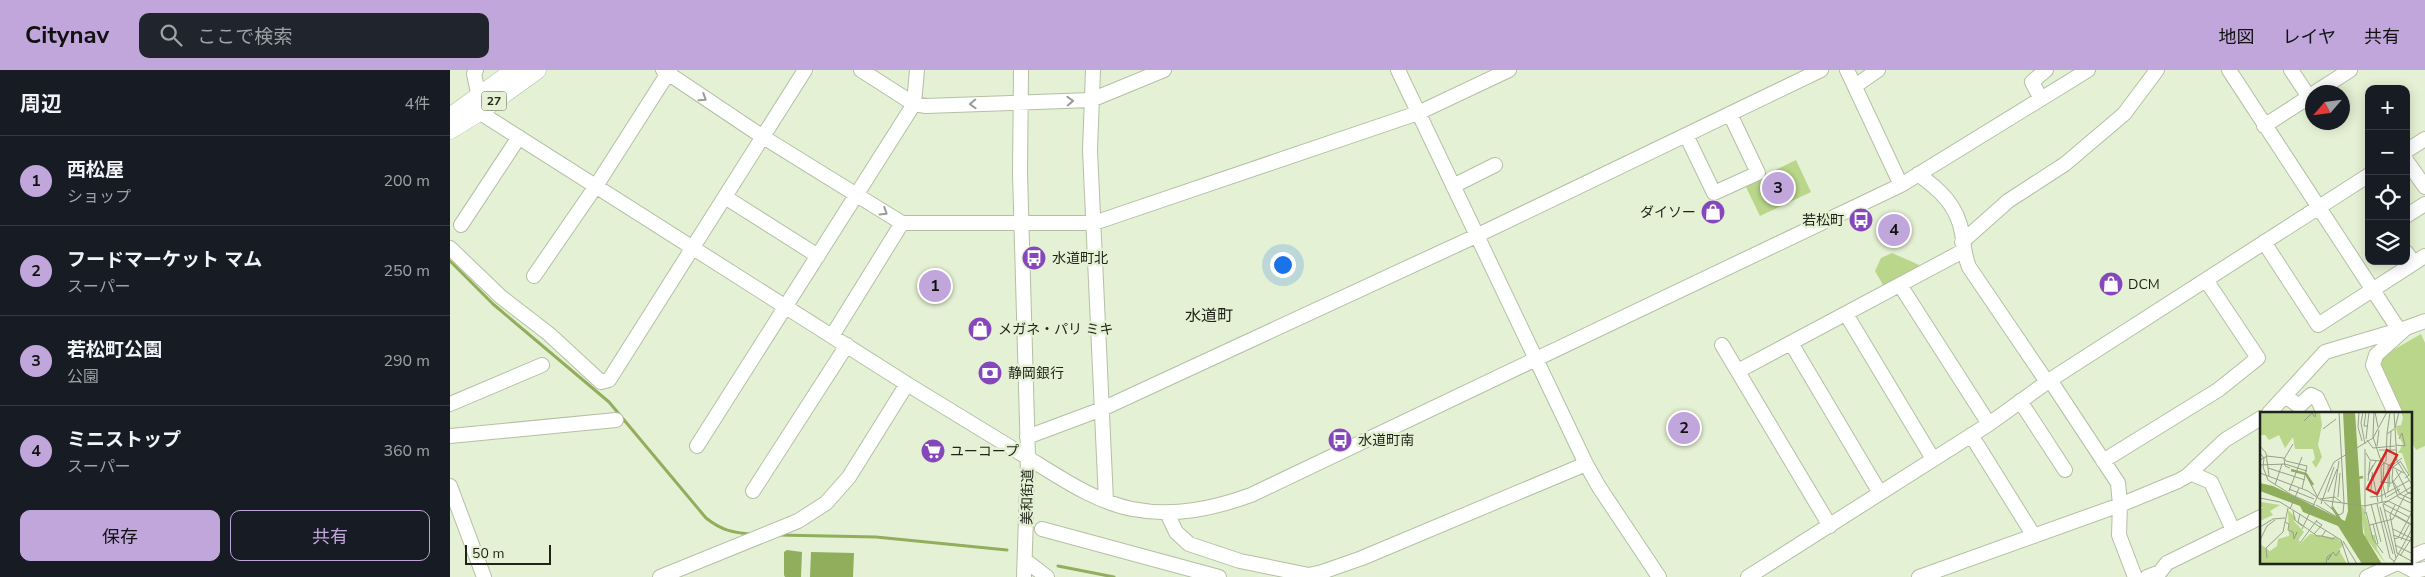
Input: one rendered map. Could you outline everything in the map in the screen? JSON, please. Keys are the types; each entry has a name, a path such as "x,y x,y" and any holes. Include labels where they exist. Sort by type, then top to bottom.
{"main road":[{"name":"27","path":"450,130 515,70"},
{"name":"27","path":"450,116 479,104 536,70"}],"street":[{"path":"450,248 501,297 549,334 601,382 609,380 805,70"},
{"path":"861,70 914,104 926,106 1091,100 1164,70"},
{"path":"697,446 914,104 917,70"},
{"name":"美和街道","path":"1021,70 1022,223 1028,458 1026,560 1021,576"},
{"path":"1093,70 1090,150 1106,501"},
{"path":"1398,70 1586,464 1599,487 1659,577"},
{"path":"534,276 596,186 667,72 763,137 902,223 1094,223 1418,114 1509,70"},
{"path":"1027,437 1102,409 1476,236 1821,70"},
{"path":"1847,70 1901,185"},
{"path":"1855,86 1878,70"},
{"path":"2041,99 2032,82 2046,70"},
{"path":"473,71 479,104 519,137 693,248 907,384 1028,458 1106,501 1131,509 1167,513 1205,509 1252,495 1901,185 2088,70"},
{"path":"2229,70 2372,290 2403,329"},
{"path":"2291,70 2305,86"},
{"path":"2328,85 2350,70"},
{"path":"1738,371 1900,285 1963,246 2008,201 2065,164 2124,114 2153,72"},
{"path":"2264,126 2305,100"},
{"path":"1686,135 1714,194 1758,172 1730,114"},
{"path":"461,225 519,137"},
{"path":"2410,148 2425,139"},
{"path":"1453,186 1495,165"},
{"path":"2410,166 2425,187"},
{"path":"1918,174 1938,189 1948,200 1958,219 1969,267 1976,279 2049,381 2118,483 2120,505 2119,535 2135,577"},
{"path":"1748,577 1934,459 2049,381 2365,179"},
{"path":"725,198 818,256"},
{"path":"2410,213 2425,204"},
{"path":"832,336 902,223"},
{"path":"2264,242 2318,325 2372,290 2415,257"},
{"path":"2103,461 2218,390 2258,358 2206,280"},
{"path":"1900,285 1988,424"},
{"path":"1846,314 1934,459"},
{"path":"2270,412 2325,352 2425,322"},
{"path":"2395,412 2373,365 2376,355 2403,329"},
{"path":"1791,343 1880,493"},
{"path":"753,491 846,345"},
{"path":"1722,345 1830,526"},
{"path":"450,404 542,365"},
{"path":"660,577 798,521 826,503 850,477 907,384"},
{"path":"2285,396 2299,406 2311,395 2317,398 2324,412"},
{"path":"2020,401 2065,470"},
{"path":"1919,577 2120,505 2178,481 2190,473 2225,440 2260,419"},
{"path":"450,436 616,420"},
{"path":"1971,435 2034,536"},
{"path":"1167,513 1176,532 1189,544 1240,561 1309,575 1362,558 1586,464"},
{"path":"2190,473 2211,482 2233,530"},
{"path":"450,486 484,577"},
{"path":"2148,577 2160,572 2167,562 2260,517"},
{"path":"1042,529 1218,577"},
{"name":"美和街道","path":"1021,576 1026,536"},
{"path":"2412,557 2425,551"},
{"path":"1026,560 1047,577"},
{"path":"2367,577 2396,564"},
{"path":"2400,564 2414,571 2425,569"}],"shaded area":[{"path":"1796,160 1811,192 1760,216 1745,185"},
{"path":"1892,253 1926,268 1886,290 1875,271 1881,258"},
{"path":"2421,334 2425,343 2425,446 2416,450 2412,443 2412,412 2399,412 2378,366 2381,357"},
{"path":"787,550 802,552 801,577 785,577 784,552"},
{"path":"811,552 854,553 853,577 810,577"}],"waterway":[{"path":"450,261 493,304 609,402 706,518 728,530 752,534"},
{"path":"778,535 876,537 1007,550"},
{"path":"1058,566 1114,577"}],"place":[{"name":"若松町公園","path":"1778,188"},
{"name":"ダイソー","path":"1713,212"},
{"name":"若松町","path":"1861,220"},
{"name":"ミニストップ","path":"1894,230"},
{"name":"水道町北","path":"1034,258"},
{"name":"DCM","path":"2111,284"},
{"name":"西松屋","path":"935,286"},
{"name":"メガネ・パリ ミキ","path":"980,329"},
{"name":"静岡銀行","path":"990,373"},
{"name":"フードマーケット マム","path":"1684,428"},
{"name":"水道町南","path":"1340,440"},
{"name":"ユーコープ","path":"933,451"}],"district":[{"name":"水道町","path":"1209,315"}]}
